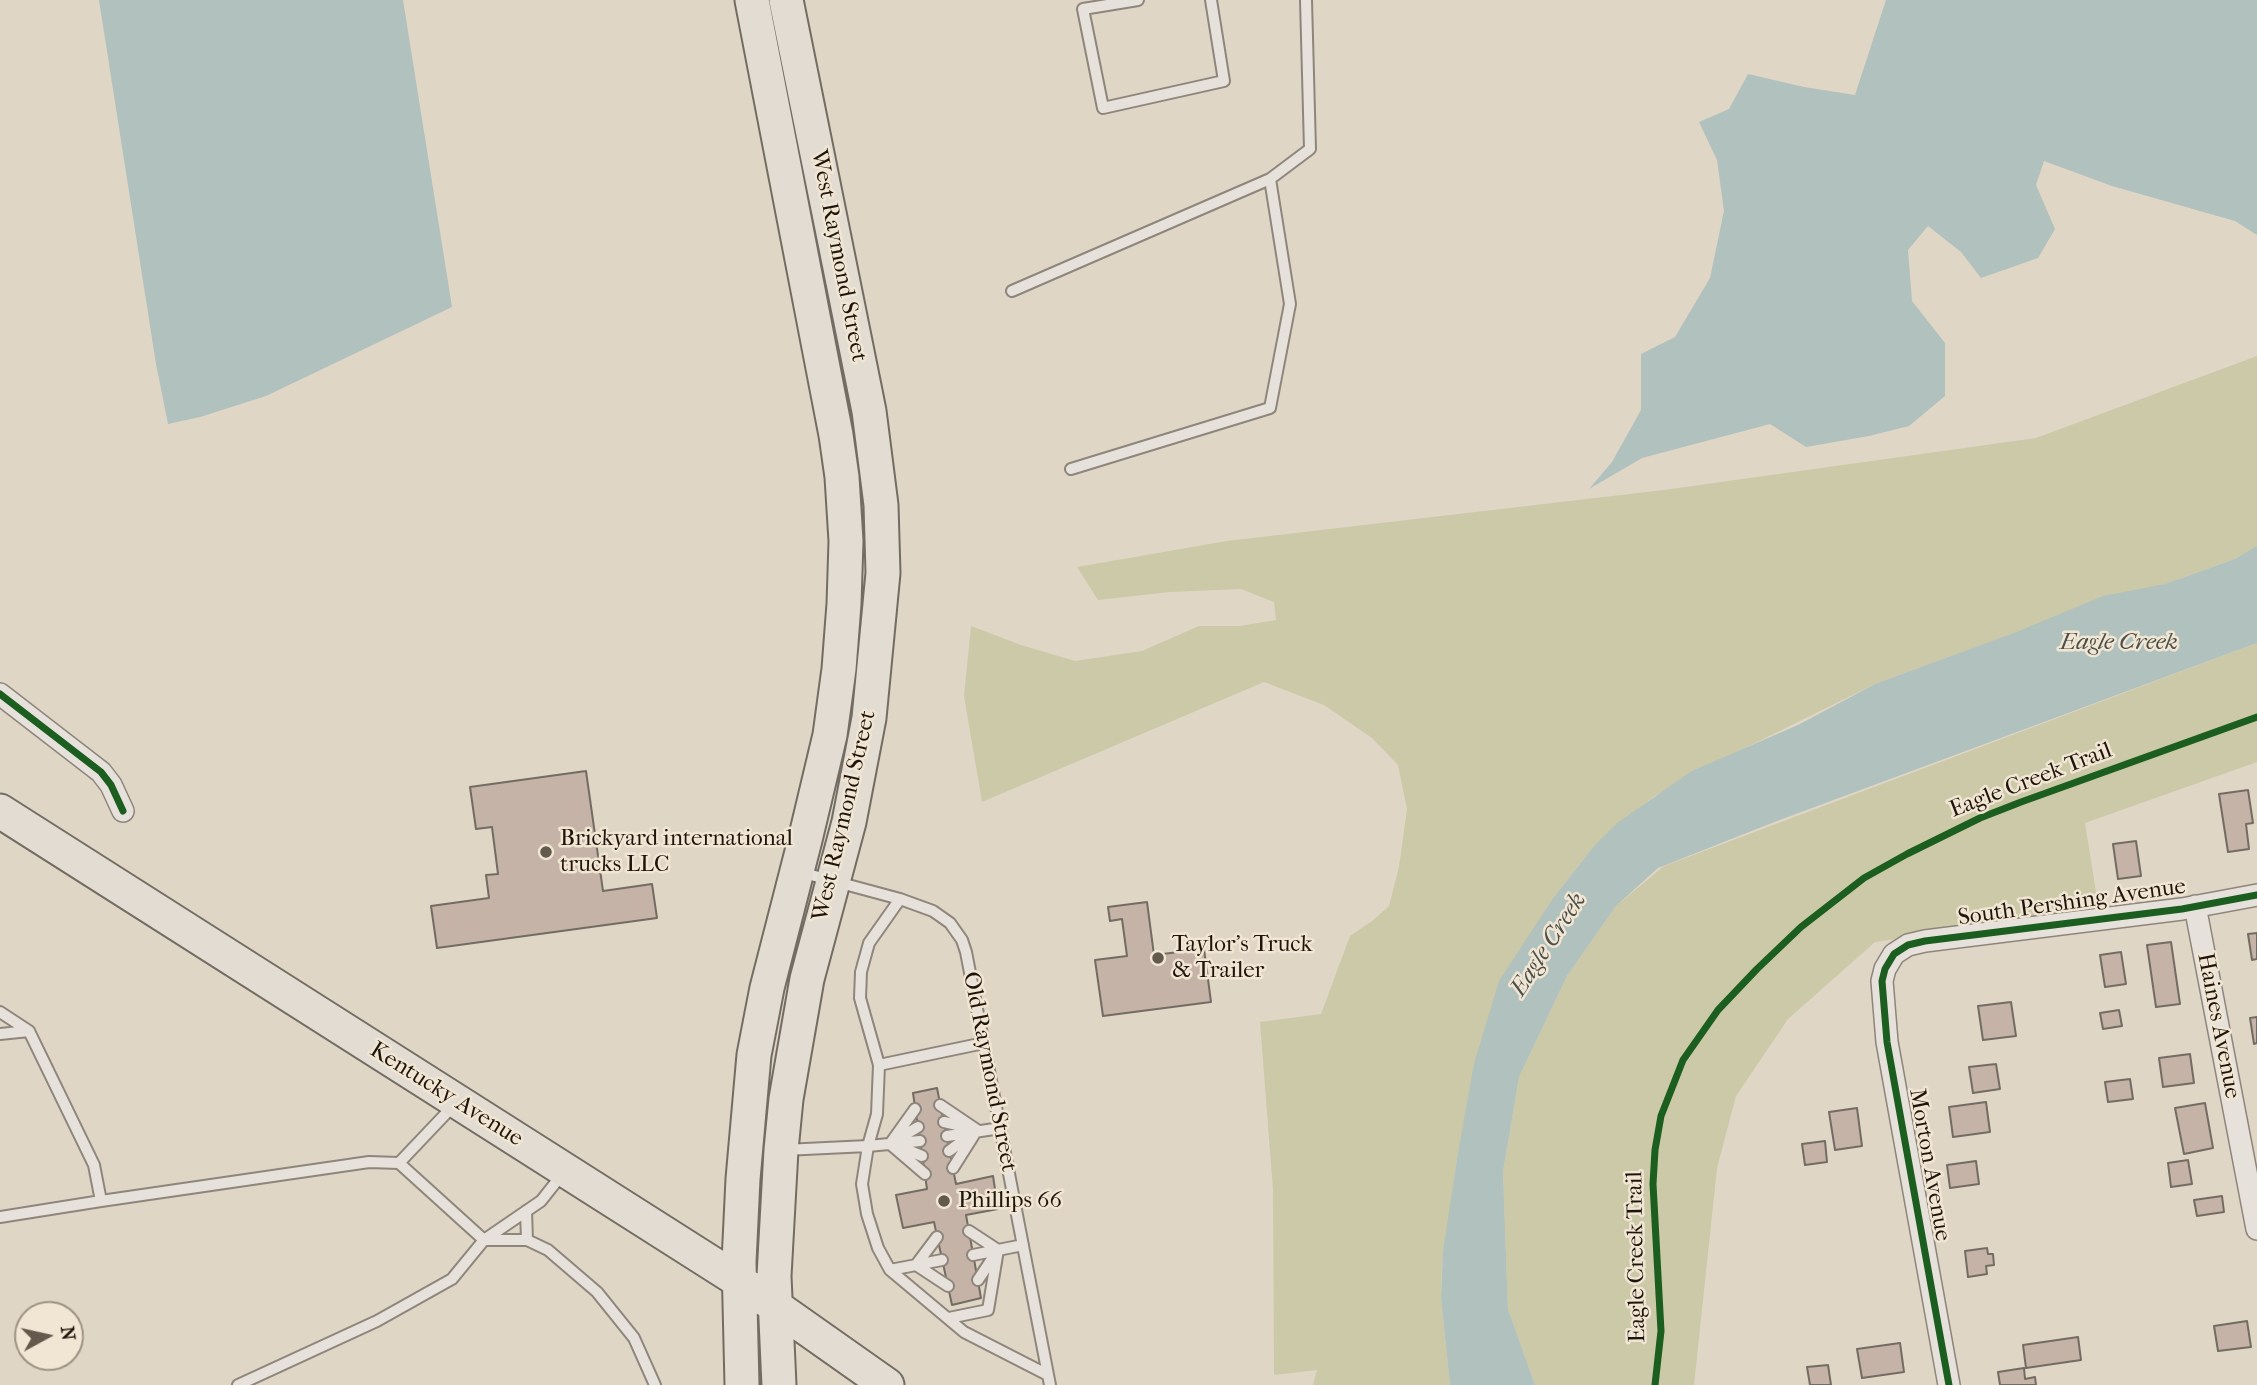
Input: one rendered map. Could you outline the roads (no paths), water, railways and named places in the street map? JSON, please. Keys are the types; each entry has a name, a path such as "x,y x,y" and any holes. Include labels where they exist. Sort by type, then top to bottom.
{"main road":[{"name":"West Raymond Street","path":"742,1385 738,1280 743,1179 754,1055 770,975 830,735 844,604 845,511 836,435 752,0"},
{"name":"West Raymond Street","path":"779,1385 774,1276 780,1150 786,1099 807,979 852,809 869,718 883,573 881,505 869,411 786,0"},
{"name":"Kentucky Avenue","path":"0,811 738,1280 887,1385"}],"street":[{"path":"0,694 101,772 124,811"},
{"name":"South Pershing Avenue","path":"1894,954 1925,941 2195,906 2257,895"},
{"name":"Haines Avenue","path":"2195,906 2257,1229"},
{"name":"Morton Avenue","path":"1894,954 1885,969 1882,981 1887,1042 1949,1385"}],"lane":[{"path":"1138,0 1083,9 1103,108 1224,81 1211,0"},
{"path":"1012,291 1270,179 1310,149 1306,0"},
{"path":"1070,469 1270,408 1290,303 1270,179"},
{"name":"Old Raymond Street","path":"797,871 900,899 933,911 950,923 960,936 966,952 1049,1380"},
{"path":"900,899 869,943 861,972 860,998 879,1065 877,1114 862,1184 867,1214 878,1248 890,1270 964,1332 1049,1380"},
{"path":"0,1012 29,1031 94,1165 101,1201"},
{"path":"0,1034 29,1031"},
{"path":"879,1065 984,1043"},
{"path":"399,1163 457,1102"},
{"path":"940,1105 977,1130"},
{"path":"890,1144 915,1109"},
{"path":"944,1122 977,1130"},
{"path":"890,1144 918,1126"},
{"path":"947,1136 1000,1128"},
{"path":"949,1151 977,1130"},
{"path":"953,1168 977,1130"},
{"path":"780,1150 920,1141"},
{"path":"890,1144 922,1156"},
{"path":"890,1144 925,1174"},
{"path":"0,1217 369,1162 399,1163 484,1240 527,1240 548,1250 597,1292 634,1338 655,1385"},
{"path":"238,1385 377,1321 452,1279 484,1240 541,1201 565,1170"},
{"path":"526,1212 527,1240"},
{"path":"969,1231 998,1250"},
{"path":"916,1265 937,1237"},
{"path":"973,1255 1023,1245"},
{"path":"978,1280 998,1250"},
{"path":"949,1318 988,1310 998,1250"},
{"path":"890,1270 942,1260"},
{"path":"916,1265 948,1286"}],"water":[{"path":"99,0 403,0 452,307 266,396 168,424 156,364"},
{"path":"1886,0 2257,0 2257,235 2235,221 2112,186 2044,161 2036,185 2055,229 2038,258 1981,278 1961,252 1928,226 1908,250 1912,301 1945,343 1945,396 1909,426 1806,447 1770,424 1642,458 1589,489 1612,462 1641,410 1641,354 1675,337 1710,278 1724,211 1717,160 1699,122 1729,109 1748,74 1855,95"},
{"name":"Eagle Creek","path":"2257,546 2257,643 1777,821 1658,868 1616,906 1567,976 1519,1077 1503,1172 1508,1309 1535,1385 1450,1385 1441,1298 1443,1251 1474,1064 1499,981 1554,897 1594,846 1617,823 1692,771 1798,725 1875,684 2019,631 2103,596 2165,584 2235,559"}],"place":[{"name":"Brickyard international trucks LLC","path":"546,852"},
{"name":"Taylor's Truck & Trailer","path":"1158,958"},
{"name":"Phillips 66","path":"944,1201"}]}
